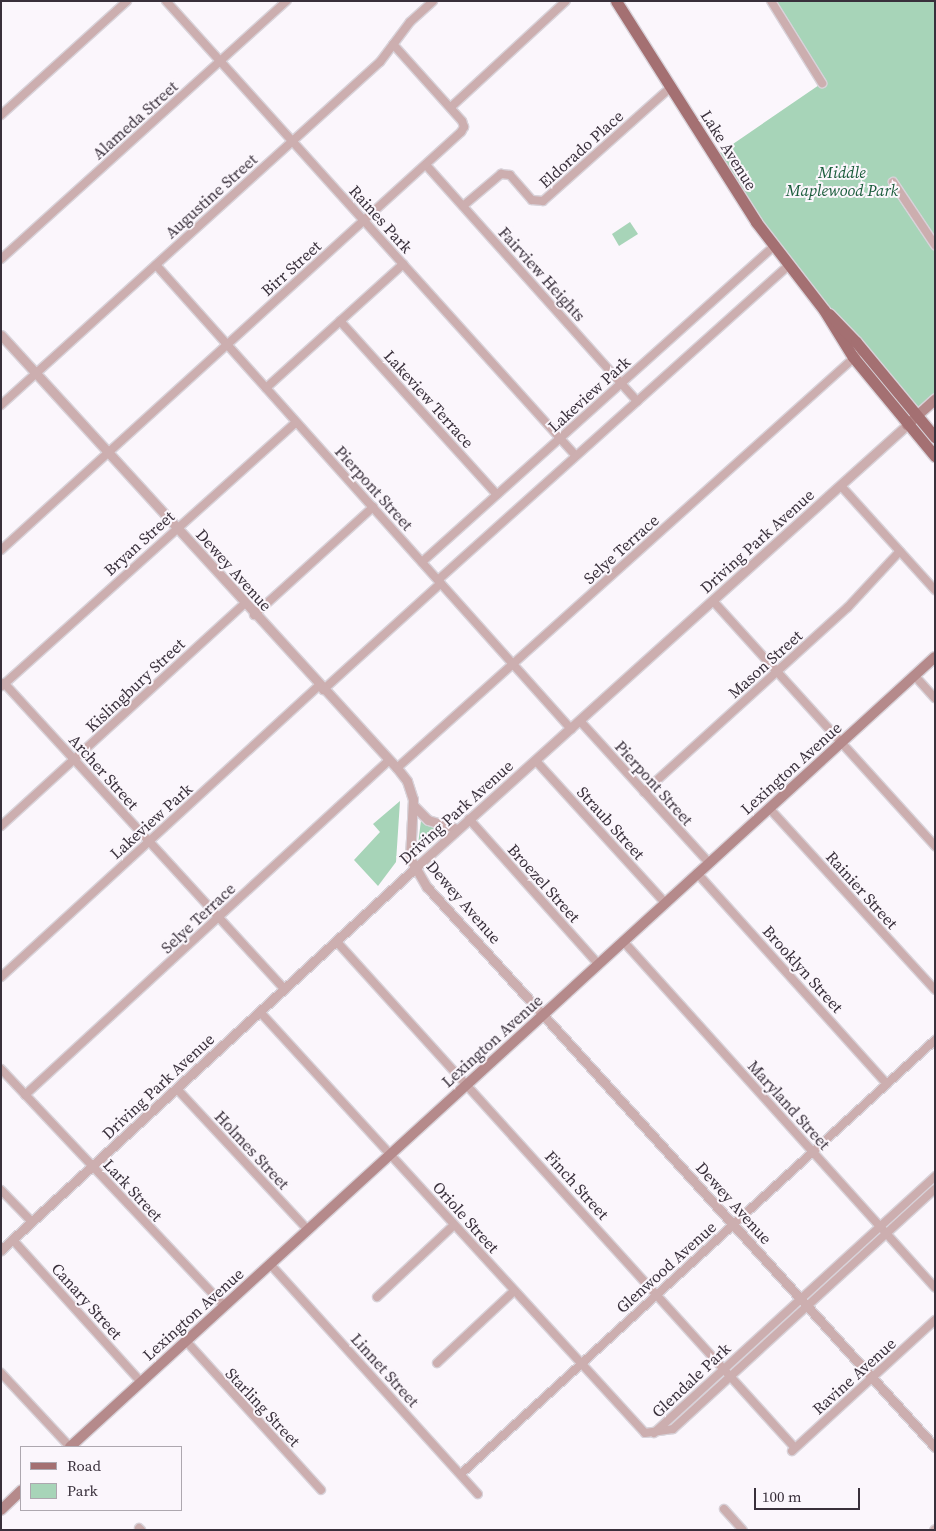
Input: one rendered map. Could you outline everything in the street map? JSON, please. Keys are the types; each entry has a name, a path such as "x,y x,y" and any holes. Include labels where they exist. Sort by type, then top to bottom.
{"main road":[{"name":"Lake Avenue","path":"616,1 670,88 774,246 824,310 853,357 907,425 935,456"},
{"name":"Lake Avenue","path":"824,310 863,350 916,417 935,437"},
{"name":"Driving Park Avenue","path":"907,425 935,400"},
{"name":"Lexington Avenue","path":"71,1446 935,657"},
{"path":"1,1510 20,1493"}],"street":[{"path":"1,116 127,1"},
{"name":"Raines Park","path":"166,1 576,456"},
{"name":"Alameda Street","path":"1,259 287,1"},
{"name":"Augustine Street","path":"1,405 380,62 410,22 433,1"},
{"path":"393,44 451,107 566,1"},
{"path":"772,1 822,83"},
{"name":"Eldorado Place","path":"463,206 501,174 510,175 532,200 544,201 670,88"},
{"name":"Birr Street","path":"1,550 464,129 464,124 451,107"},
{"name":"Fairview Heights","path":"426,165 637,401"},
{"path":"893,182 935,245"},
{"name":"Lakeview Park","path":"422,562 774,246"},
{"path":"266,388 403,264"},
{"name":"Pierpont Street","path":"156,265 572,729"},
{"name":"Lakeview Park","path":"1,977 789,265"},
{"name":"Lakeview Terrace","path":"340,321 497,495"},
{"name":"Dewey Avenue","path":"1,335 254,615 397,768 410,788 414,805 409,851 414,869 935,1447"},
{"name":"Selye Terrace","path":"397,768 863,350"},
{"name":"Bryan Street","path":"3,685 296,422"},
{"name":"Driving Park Avenue","path":"1,1250 414,869 580,722 907,425"},
{"path":"841,486 935,590"},
{"path":"254,615 373,507"},
{"name":"Mason Street","path":"644,792 854,600 900,551"},
{"path":"713,601 935,846"},
{"name":"Kislingbury Street","path":"1,826 244,604"},
{"path":"914,675 935,698"},
{"name":"Archer Street","path":"3,685 285,990"},
{"name":"Pierpont Street","path":"580,722 709,863"},
{"name":"Selye Terrace","path":"25,1095 389,760"},
{"name":"Straub Street","path":"536,761 665,903"},
{"path":"414,805 428,820 458,829"},
{"name":"Rainier Street","path":"769,808 935,990"},
{"name":"Broezel Street","path":"468,820 598,964"},
{"name":"Brooklyn Street","path":"698,873 887,1084"},
{"name":"Maryland Street","path":"623,941 935,1286"},
{"name":"Finch Street","path":"337,942 657,1294 793,1450"},
{"name":"Oriole Street","path":"260,1012 640,1430 654,1433"},
{"name":"Glenwood Avenue","path":"461,1474 935,1040"},
{"name":"Lark Street","path":"1,1069 224,1306"},
{"name":"Holmes Street","path":"177,1089 308,1230"},
{"name":"Glendale Park","path":"654,1433 935,1176"},
{"name":"Glendale Park","path":"654,1433 672,1430 935,1189"},
{"path":"1,1190 32,1222"},
{"path":"377,1297 454,1225"},
{"name":"Canary Street","path":"13,1240 141,1382"},
{"name":"Linnet Street","path":"270,1264 478,1494"},
{"path":"437,1362 514,1292"},
{"name":"Ravine Avenue","path":"793,1450 935,1320"},
{"name":"Starling Street","path":"186,1341 321,1490"},
{"path":"1,1373 69,1446"},
{"path":"724,1509 743,1530"}],"green space":[{"name":"Middle Maplewood Park","path":"771,1 935,1 935,400 917,417 841,325 714,157 822,83"},
{"path":"630,222 638,234 619,246 612,234"},
{"path":"400,801 396,862 378,886 354,860 380,832 373,824"},
{"path":"421,820 445,831 430,846 427,842 418,845"}]}
